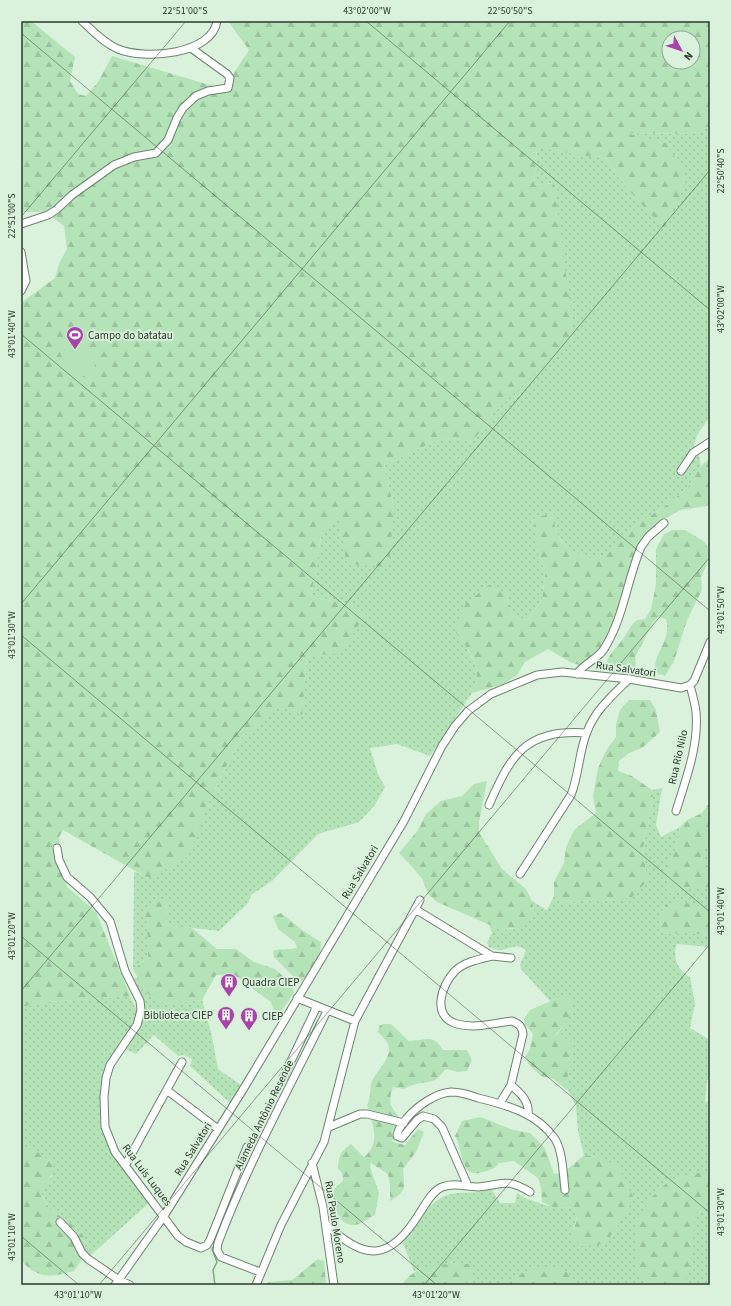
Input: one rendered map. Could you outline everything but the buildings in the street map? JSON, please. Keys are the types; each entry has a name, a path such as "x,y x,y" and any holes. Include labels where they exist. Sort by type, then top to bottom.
{"street":[{"path":"82,21 118,49 137,53 158,54 191,48 204,41 214,33 217,21"},
{"path":"21,224 48,215 56,210 72,195 114,165 134,157 156,153 168,140 176,118 183,108 196,96 208,91 228,88 230,78 227,74 191,48"},
{"path":"21,252 26,281 21,291"},
{"path":"681,471 693,453 710,442"},
{"path":"576,674 583,667 594,660 604,648 615,629 642,547 648,537 664,523"},
{"path":"690,685 698,674 710,642"},
{"name":"Rua Salvatori","path":"117,1283 164,1216 218,1129 404,821 442,746 455,726 468,711 491,694 512,684 537,675 562,672 629,679 673,688 681,688 690,685"},
{"path":"520,874 571,795 575,785 586,733 600,709 629,679"},
{"name":"Rua Rio Nilo","path":"676,811 690,765 696,737 696,711 690,685"},
{"path":"489,805 509,764 520,750 533,742 556,733 586,733"},
{"name":"Rua Luis Luques","path":"56,848 58,860 67,877 90,897 110,921 125,971 140,1001 140,1017 137,1024 110,1065 106,1078 104,1097 105,1127 115,1152 126,1164 178,1236 189,1244 204,1248 210,1240"},
{"path":"256,1285 260,1272 281,1225 324,1142 355,1021 374,988 397,940 420,900"},
{"path":"415,909 492,956"},
{"path":"500,1103 511,1085 523,1034 522,1028 518,1024 512,1022 499,1022 472,1026 456,1024 447,1019 442,1011 440,1000 444,989 455,971 467,963 492,956 511,958"},
{"path":"297,998 355,1021"},
{"name":"Alameda Antônio Resende","path":"283,1078 317,1006"},
{"name":"Alameda Antônio Resende","path":"260,1272 221,1257 217,1250 218,1243 254,1156 277,1114 328,1011"},
{"path":"126,1164 168,1090 182,1062"},
{"path":"511,1085 528,1104 528,1115"},
{"path":"168,1090 218,1129"},
{"path":"468,1186 442,1127 434,1119 423,1116 417,1120 402,1138 398,1138 397,1132 411,1114 422,1104 441,1094 460,1093 514,1107 528,1115 546,1130 555,1140 559,1148 565,1190"},
{"path":"329,1127 360,1114 367,1114 404,1123"},
{"name":"Alameda Antônio Resende","path":"210,1240 247,1147"},
{"name":"Rua Paulo Moreno","path":"312,1163 326,1224 334,1285"},
{"path":"326,1224 358,1248 369,1252 377,1252 395,1244 403,1238 426,1202 438,1190 452,1185 477,1187 510,1182 530,1192"},
{"path":"60,1222 74,1237 82,1253 88,1259 117,1283 130,1285"}],"green space":[{"path":"21,21 31,21 75,57 70,81 78,94 86,96 98,82 112,56 223,89 249,50 228,21 710,21 710,126 694,134 626,133 666,143 688,178 664,229 628,189 606,159 537,148 534,185 554,183 574,336 493,414 473,441 442,438 384,465 394,508 389,567 347,564 338,518 322,530 311,597 350,604 366,613 341,654 307,655 302,715 278,706 240,739 212,795 189,856 148,878 63,830 59,837 67,887 96,912 130,996 48,1002 21,1007 21,303 55,278 59,264 67,249 64,226 45,212 21,212 21,167 23,165 21,158"},
{"path":"710,126 710,417 697,435 694,445 699,456 701,466 688,487 668,504 633,527 615,549 594,560 569,549 561,540 553,526 536,549 546,568 542,600 527,620 512,616 507,593 467,649 475,665 477,675 472,693 430,756 397,744 370,748 378,774 385,787 375,805 359,822 318,834 272,881 251,895 248,903 219,931 166,925 167,900 148,940 148,957 133,970 134,871 148,878 212,795 240,739 305,681 307,655 366,614 350,604 311,597 322,530 338,518 394,508 384,465 442,438 473,441 493,414 554,183 534,185 537,147 606,159 628,189 624,133 694,134"},
{"name":"Campo do batatau","path":"84,330 96,370 72,382 56,342"},
{"path":"710,458 710,501 707,506 680,510 663,520 655,528 629,568 621,609 609,635 597,655 582,666 570,662 548,649 525,662 517,675 504,684 472,693 477,675 476,667 470,653 455,631 466,603 489,585 507,593 512,616 527,620 542,600 546,568 536,549 534,518 554,513 556,531 564,544 577,553 594,560 615,549 633,527 668,504 688,487 701,466"},
{"path":"673,530 685,530 705,542 708,548 706,566 701,577 702,590 687,620 674,661 665,676 659,674 655,670 655,663 667,633 666,619 658,617 653,623 635,657 637,675 611,673 604,669 610,655 631,626 640,619 645,619 651,609 656,584 656,549 664,534"},
{"path":"629,700 650,700 656,710 660,732 642,748 629,753 619,761 618,771 632,776 652,790 653,798 643,849 647,881 632,897 619,900 600,899 562,903 554,896 554,882 564,863 566,847 574,830 596,813 593,796 598,768 607,749 616,737 616,725 620,710"},
{"path":"487,781 479,822 479,832 502,869 526,889 532,901 535,916 519,928 499,929 437,902 428,894 423,880 399,853 418,830 426,814 441,801 462,796 474,784"},
{"path":"662,788 656,825 661,837 680,827 677,847 666,869 668,885 673,894 692,886 701,886 710,891 710,910 665,905 660,918 660,929 666,934 688,933 710,935 710,947 677,944 675,954 679,967 690,977 695,1004 690,1028 710,1040 710,1079 707,1080 705,1102 710,1101 710,1172 678,1177 639,1277 650,1285 571,1285 574,1281 455,1285 463,1284 468,1265 438,1265 414,1271 402,1241 424,1213 436,1201 456,1193 476,1192 491,1188 500,1203 515,1203 517,1193 527,1199 555,1208 574,1207 577,1218 573,1230 606,1242 609,1236 597,1157 584,1155 578,1131 576,1106 566,1084 571,1062 568,1040 555,1036 566,1023 560,997 550,1001 521,969 520,965 526,950 516,946 500,950 489,947 487,943 492,933 489,925 496,928 508,929 524,924 535,916 532,901 547,910 554,896 562,903 600,899 619,900 647,881 643,849 653,798 652,790"},
{"path":"710,802 710,834 701,857 710,869 710,891 701,886 692,886 673,894 668,885 666,869 677,847 680,827 687,820 702,813"},
{"path":"710,834 710,869 701,857"},
{"path":"156,899 167,900 166,925 192,928 217,949 236,949 254,962 275,969 286,979 294,992 280,1014 274,1011 271,1002 233,974 216,975 202,1000 166,1004 149,995 133,970 148,957 145,912"},
{"path":"675,901 697,905 710,910 710,935 688,933 666,934 660,929 660,918 665,905"},
{"path":"281,913 302,930 321,942 320,953 315,965 308,975 299,982 274,957 273,951 297,948 295,942 278,929 273,916"},
{"path":"138,977 149,995 166,1004 202,1000 211,1032 218,1069 241,1085 230,1103 190,1066 192,1059 184,1055 178,1056 154,1035 136,1054 126,1049 144,1016 145,1009 143,1001 134,979"},
{"path":"130,996 138,1013 137,1020 103,1074 102,1122 109,1147 136,1180 149,1203 90,1256 86,1253 68,1221 50,1210 41,1194 45,1183 52,1176 21,1146 21,1007 48,1002"},
{"path":"560,997 568,998 574,1003 566,1023 555,1035 568,1040 575,1046 566,1084 568,1091 554,1079 541,1076 528,1063 525,1057 530,1049 533,1034 525,1024 524,1019 530,1010"},
{"path":"383,1024 391,1024 409,1041 429,1039 436,1041 443,1050 467,1050 472,1060 467,1071 458,1072 446,1069 434,1081 409,1086 404,1089 393,1087 390,1102 401,1120 392,1131 393,1142 405,1145 418,1129 424,1132 416,1152 403,1169 404,1188 400,1194 390,1201 388,1174 371,1163 370,1167 379,1193 375,1215 359,1224 352,1225 341,1220 338,1215 333,1202 333,1190 343,1181 342,1173 338,1169 338,1164 339,1157 345,1149 351,1144 364,1157 373,1146 374,1132 367,1105 372,1081 384,1063 389,1049 385,1039 378,1032 379,1026"},
{"path":"481,1117 513,1130 530,1133 545,1148 554,1174 563,1173 584,1155 611,1162 621,1172 633,1197 626,1215 606,1242 599,1245 581,1246 572,1237 577,1218 574,1207 555,1208 542,1202 541,1188 538,1178 514,1161 499,1163 496,1167 483,1172 475,1173 469,1171 463,1162 458,1141 455,1136 462,1121"},
{"path":"21,1146 39,1153 54,1164 41,1195 50,1210 68,1221 84,1237 86,1253 74,1271 58,1275 39,1274 33,1271 21,1260"},
{"path":"710,1172 710,1203 695,1215 693,1247 685,1285 650,1285 639,1277 635,1251 637,1224 643,1210 653,1196 672,1180 694,1173"},
{"path":"710,1203 710,1285 685,1285 695,1215"},
{"path":"318,1259 324,1261 326,1285 265,1285 269,1282 292,1280"},
{"path":"450,1264 469,1264 474,1278 463,1284 402,1285 408,1277 423,1268"},
{"path":"552,1267 567,1272 574,1282 571,1285 544,1285 540,1283 537,1285 496,1285 531,1270"}],"waterway":[{"path":"309,1040 317,1022"},
{"path":"245,1169 274,1110"},
{"path":"215,1243 212,1249 217,1262 213,1270 215,1285"}],"place":[{"name":"Campo do batatau","path":"75,350"},
{"name":"Quadra CIEP","path":"229,997"},
{"name":"Biblioteca CIEP","path":"226,1030"},
{"name":"CIEP","path":"249,1031"}]}
